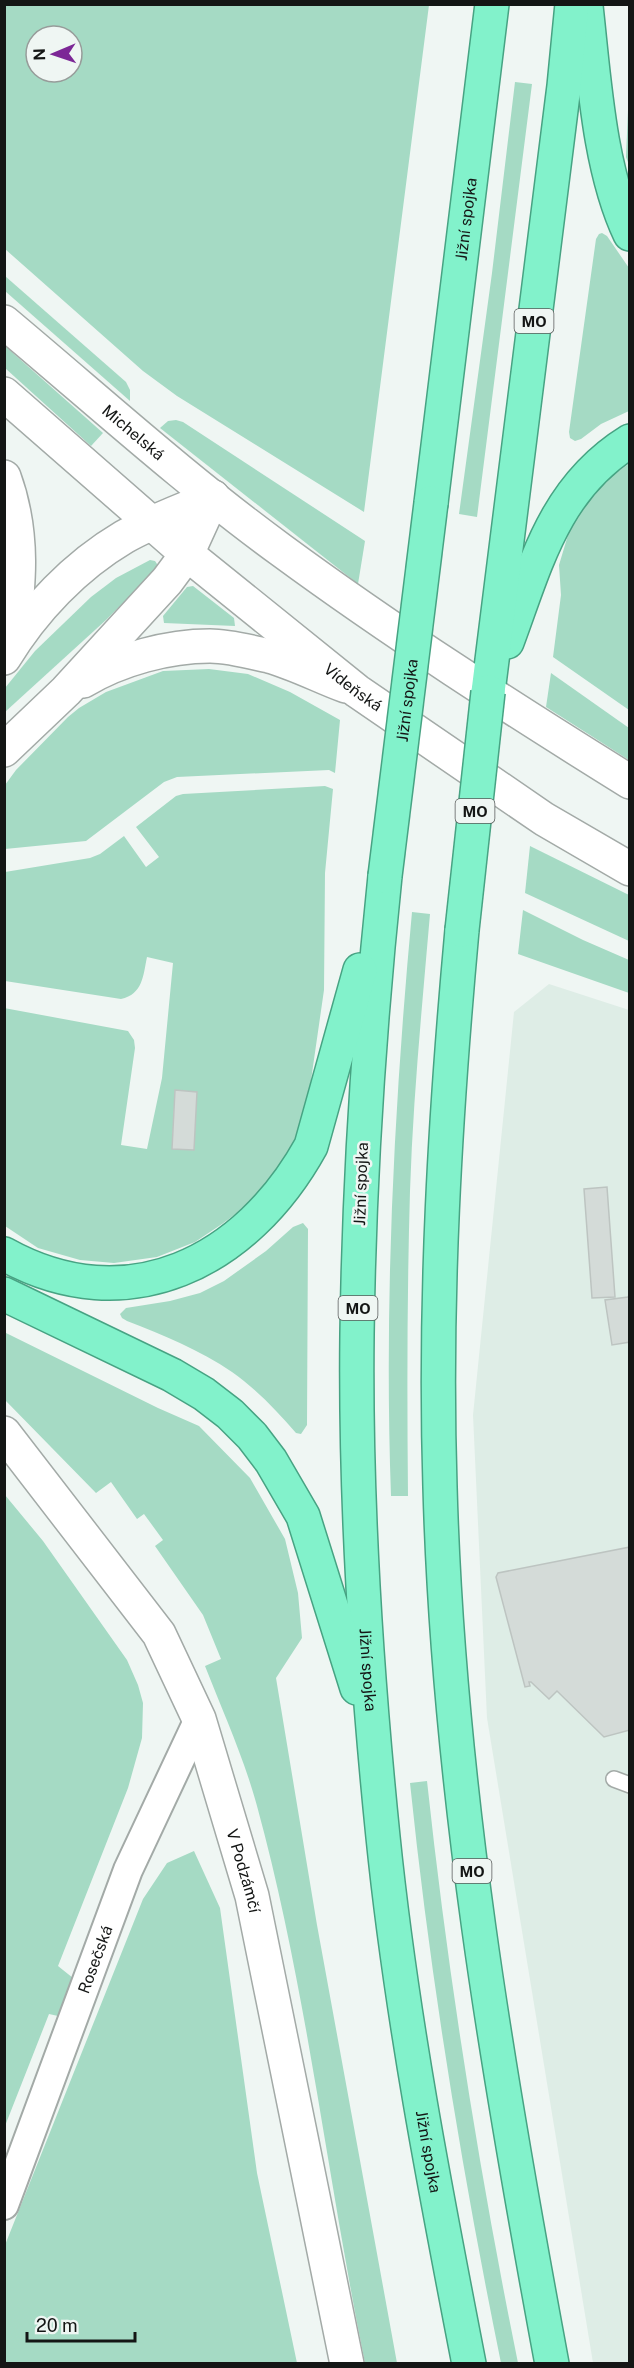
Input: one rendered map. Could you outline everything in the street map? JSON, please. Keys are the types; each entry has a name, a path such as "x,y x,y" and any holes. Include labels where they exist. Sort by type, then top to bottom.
{"highway":[{"name":"Jižní spojka","path":"469,2364 407,2019 384,1852 363,1606 358,1471 357,1336 365,1093 385,876 492,4"},
{"name":"MO","path":"552,2364 521,2198 475,1894 459,1759 446,1607 440,1490 438,1373 444,1151 462,930 505,555 579,88 572,4"},
{"path":"586,4 579,88 630,234"},
{"path":"488,692 554,521 571,494 593,470 630,441"},
{"path":"4,1254 33,1269 63,1279 109,1284 135,1282 182,1269 234,1240 257,1221 286,1187 311,1146 385,876"},
{"path":"4,1294 172,1375 204,1394 230,1414 252,1436 271,1461 303,1516 374,1740"}],"street":[{"name":"Michelská","path":"4,322 213,497 266,538 384,624 630,782"},
{"path":"4,394 153,524"},
{"path":"4,477 19,534 19,588 7,652"},
{"path":"7,652 35,615 79,569 99,553 118,541 213,497"},
{"path":"4,750 66,691 167,581 188,554 213,497"},
{"name":"Vídeňská","path":"153,524 357,691 544,819 630,869"},
{"path":"66,691 94,675 136,658 178,649 212,646 270,656 357,691"},
{"name":"V Podzámčí","path":"4,1433 159,1634 199,1719 252,1896 347,2364"},
{"name":"Rosečská","path":"4,2205 128,1870 199,1719"}],"lane":[{"path":"614,1779 630,1785"}],"shaded area":[{"path":"549,984 629,1010 629,2363 593,2363 487,1718 473,1415 514,1012"}],"green space":[{"path":"5,4 429,5 364,512 177,396 143,371 5,249"},
{"path":"515,82 532,84 477,517 459,514"},
{"path":"629,86 629,165 626,157"},
{"path":"602,233 607,236 629,268 629,411 601,424 575,441 570,438 569,432 596,239"},
{"path":"5,276 126,382 130,390 130,401 5,291"},
{"path":"5,346 103,433 91,446 5,368"},
{"path":"168,421 183,422 365,541 358,584 160,428"},
{"path":"629,464 629,710 553,657 561,595 559,565 571,525 601,482"},
{"path":"150,560 155,561 159,567 106,620 5,712 5,688 35,651 91,597 116,578"},
{"path":"193,586 234,618 235,626 164,623 163,616 187,587"},
{"path":"209,669 248,674 290,692 340,720 335,773 329,770 177,777 164,782 86,841 5,849 5,785 16,770 68,717 106,692 163,671"},
{"path":"551,673 629,728 629,760 546,707"},
{"path":"325,786 333,789 325,873 324,990 308,1101 297,1136 280,1168 257,1198 222,1224 195,1242 157,1257 114,1263 80,1260 38,1248 5,1226 4,1008 128,1031 134,1040 135,1048 121,1145 147,1149 162,1078 173,963 147,957 138,989 128,997 121,999 5,981 5,872 90,858 100,854 124,836 146,867 159,857 136,827 176,796","holes":["175,1090 197,1092 193,1150 172,1149"]},
{"path":"530,846 629,895 629,941 525,893"},
{"path":"523,910 629,960 629,993 518,954"},
{"path":"412,912 430,914 411,1156 407,1344 408,1496 391,1496 389,1350 392,1204 400,1058"},
{"path":"303,1223 308,1229 307,1425 301,1434 296,1433 266,1401 220,1364 168,1337 127,1321 120,1314 126,1308 170,1301 200,1293 224,1281 266,1251 293,1227"},
{"path":"4,1332 199,1426 250,1478 285,1539 298,1593 302,1638 276,1678 317,1925 397,2363 365,2363 290,1944 257,1806 246,1770 205,1666 221,1659 203,1615 155,1546 163,1540 144,1514 137,1519 111,1482 96,1493 5,1400"},
{"path":"5,1495 43,1541 127,1660 143,1703 142,1738 128,1788 58,1966 73,1978 58,2016 49,2014 5,2126"},
{"path":"427,1781 466,2073 490,2218 518,2363 501,2363 448,2074 427,1929 410,1783"},
{"path":"194,1851 220,1908 257,2173 297,2363 5,2363 5,2245 143,1899 167,1863"}],"building":[{"path":"175,1090 197,1092 194,1150 172,1149"},
{"path":"607,1187 615,1297 592,1298 584,1189"},
{"path":"630,1294 630,1342 612,1345 605,1300 628,1297"},
{"path":"630,1547 630,1730 604,1737 557,1691 549,1699 531,1682 529,1682 530,1686 525,1687 496,1577 498,1573"}]}
